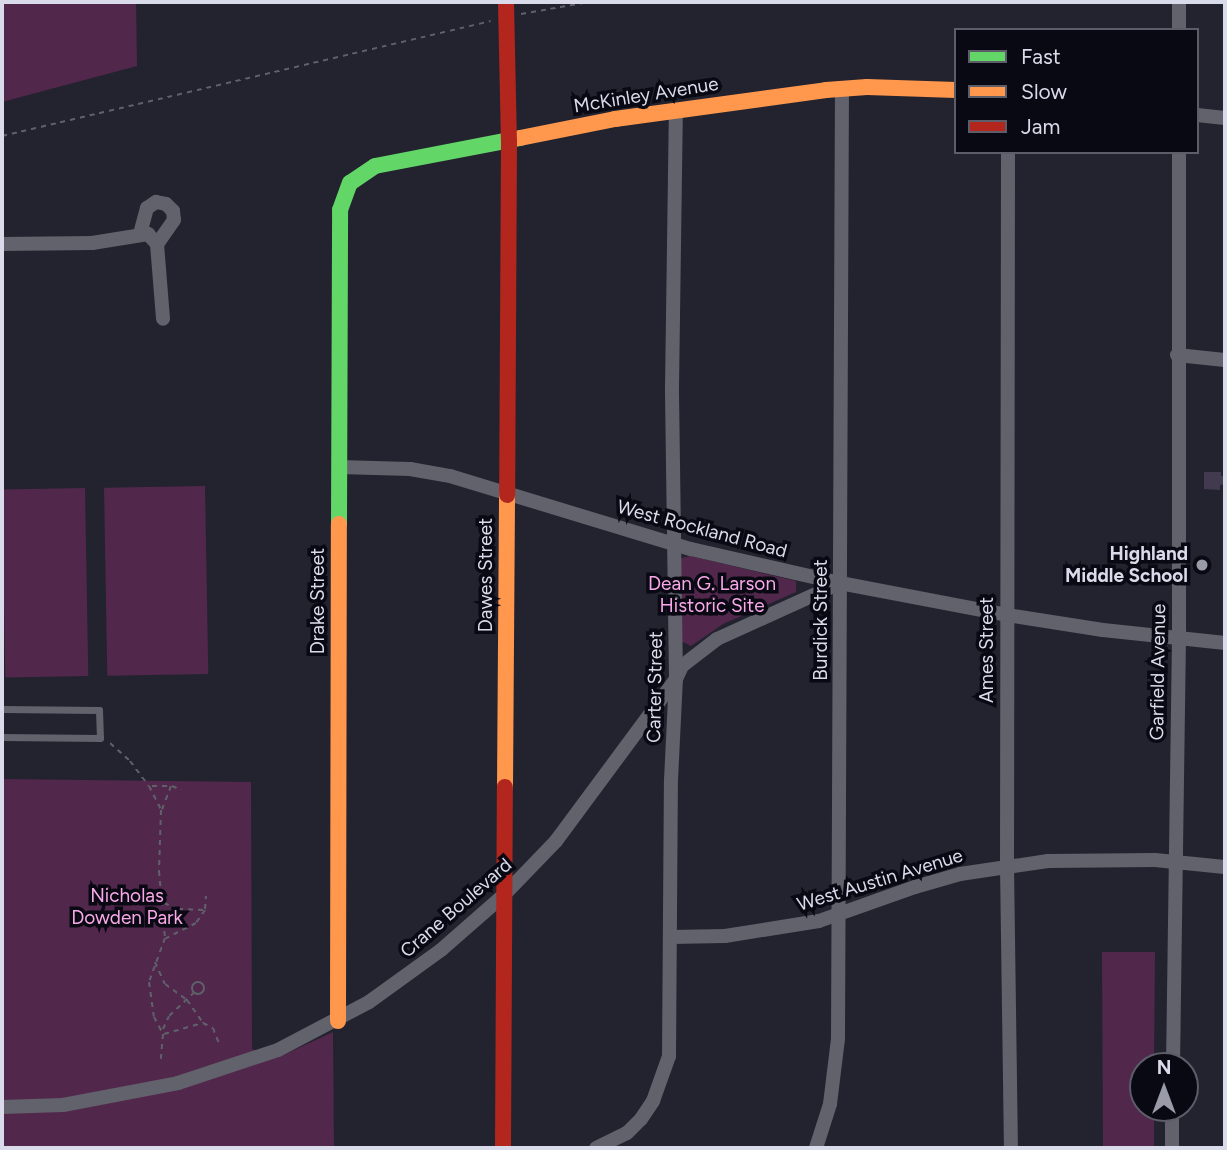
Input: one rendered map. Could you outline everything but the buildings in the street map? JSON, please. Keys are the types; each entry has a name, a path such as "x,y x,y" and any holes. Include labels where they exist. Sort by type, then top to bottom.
{"street":[{"path":"1179,2 1179,28"},
{"name":"Dawes Street","path":"503,1148 509,141 506,9"},
{"name":"McKinley Avenue","path":"350,183 375,166 676,110 842,89 954,90"},
{"name":"Burdick Street","path":"816,1148 830,1104 836,1067 842,89"},
{"name":"Carter Street","path":"596,1148 628,1133 641,1119 664,1076 671,1029 671,780 676,679 672,388 676,110"},
{"path":"1199,115 1225,118"},
{"name":"Ames Street","path":"1008,154 1007,866 1011,1148"},
{"name":"Garfield Avenue","path":"1173,1052 1178,638 1178,154"},
{"name":"Drake Street","path":"338,1021 340,210 350,183"},
{"path":"139,234 147,208 156,202 166,204 173,211 174,220 157,244"},
{"path":"2,244 92,243 148,233 157,244 163,318"},
{"path":"1177,355 1225,360"},
{"name":"West Rockland Road","path":"339,467 423,472 507,493 675,543 840,583 1007,615 1225,643"},
{"name":"Crane Boulevard","path":"2,1107 63,1105 178,1083 278,1050 338,1021 403,979 506,893 556,841 676,679 682,666 717,639 840,583"},
{"name":"West Austin Avenue","path":"671,937 764,931 838,915 915,887 1007,866 1104,858 1225,867"},
{"path":"1172,1122 1172,1148"}],"lane":[{"path":"2,709 99,710 100,738 2,737"}],"path":[{"path":"2,136 506,9 589,2"},
{"path":"100,738 105,738 130,761 149,786 161,810"},
{"path":"149,786 171,786 181,790"},
{"path":"161,1059 163,1034 154,1017 149,982 165,938 164,903 159,871 161,810 171,786"},
{"path":"165,938 196,923 205,910 206,896"},
{"path":"164,903 178,909 205,910"},
{"path":"155,961 165,984 187,1000 203,1023 213,1028 219,1044"},
{"path":"162,1030 169,1016 194,993"},
{"path":"163,1034 203,1023"}],"green space":[{"path":"2,2 136,2 137,66 2,102"},
{"path":"205,486 208,674 107,676 104,488"},
{"path":"85,488 88,676 5,677 2,489"},
{"name":"Dean G. Larson Historic Site","path":"691,556 796,581 796,592 723,624 691,646 681,641 681,558"},
{"name":"Nicholas Dowden Park","path":"2,779 251,782 252,1049 277,1058 333,1032 334,1148 2,1148"},
{"path":"1102,952 1155,952 1154,1052 1129,1052 1129,1122 1154,1122 1154,1148 1103,1148"}],"traffic: fast":[{"path":"339,524 340,210 350,183 375,166 520,138"}],"traffic: slow":[{"path":"520,138 615,119 826,90 867,87 954,90"},
{"path":"505,787 507,495"},
{"path":"338,1021 339,524"}],"traffic: jam":[{"path":"506,2 509,141 507,495"},
{"path":"503,1148 505,787"}],"place":[{"name":"Highland Middle School","path":"1202,565"}]}
